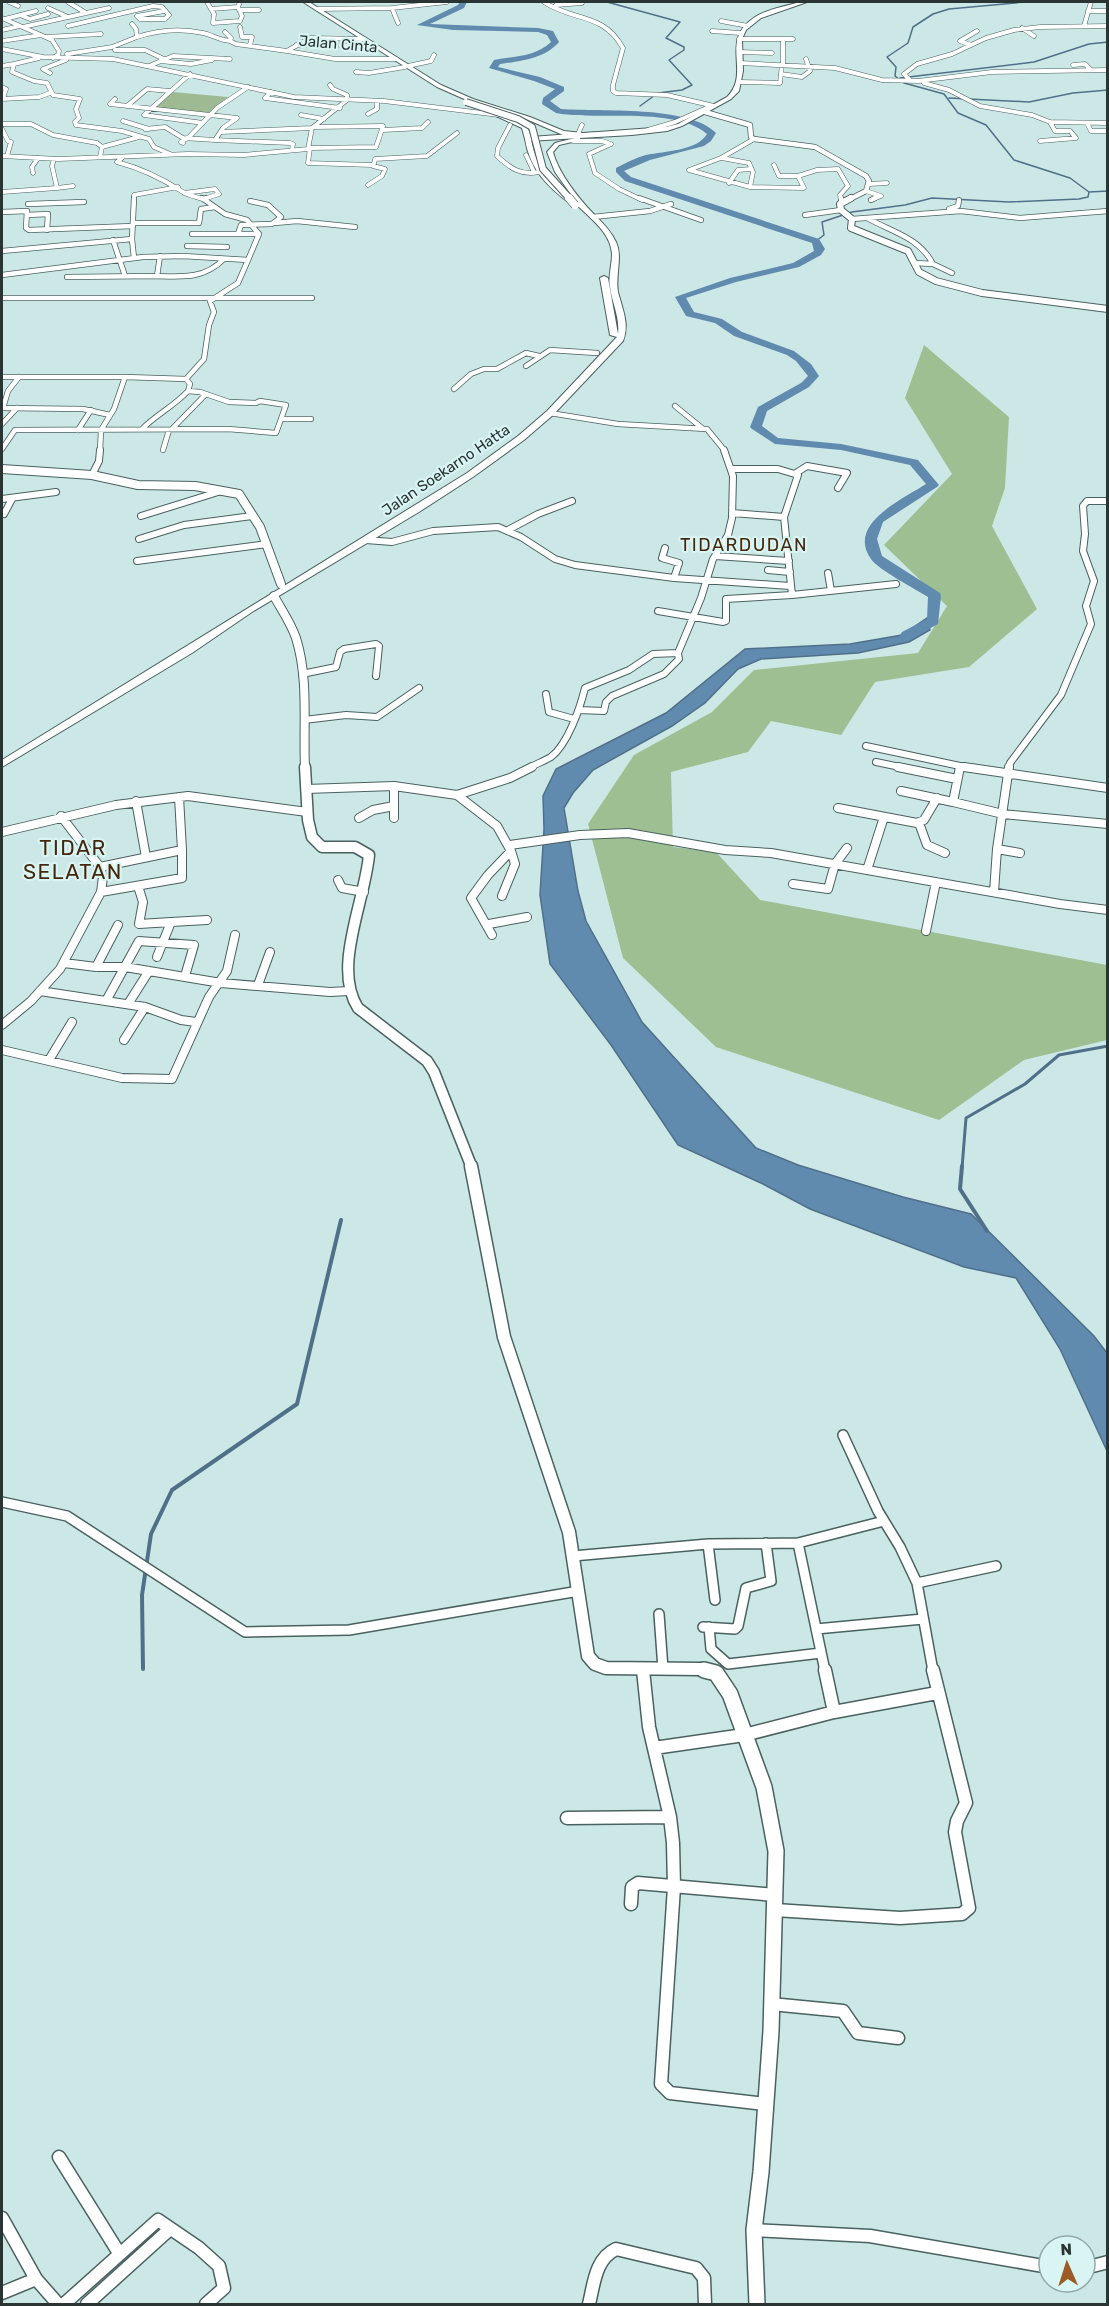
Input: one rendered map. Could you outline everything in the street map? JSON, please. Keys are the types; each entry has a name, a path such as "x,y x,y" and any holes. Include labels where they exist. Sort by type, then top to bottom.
{"main road":[{"path":"579,206 567,181 556,169 550,157 552,148 574,138 667,129 729,98 736,91 739,82 740,36 759,17 804,2"},
{"path":"308,3 396,59 433,87 518,119 532,127 543,169 579,206 606,246 608,261 603,285 616,339"},
{"path":"407,67 470,101 510,111 574,138"},
{"path":"419,77 419,81 424,86 444,96 499,115 525,127 530,155 537,172 593,217 610,237 615,247 616,258 613,286 621,315 622,333 616,339"},
{"path":"528,139 632,133"},
{"name":"Jalan Soekarno Hatta","path":"2,764 281,584 427,496 513,437 541,413 597,353 616,339"},
{"name":"Jalan Soekarno Hatta","path":"2,755 274,596 470,475 521,438 550,413 616,339"}],"street":[{"path":"9,2 18,6"},
{"path":"68,2 88,14"},
{"path":"207,2 213,11 213,19 240,9"},
{"path":"220,8 222,2"},
{"path":"318,9 392,8 447,2"},
{"path":"544,2 609,28 623,48 613,91 624,95 667,95 713,106"},
{"path":"1084,26 1090,2"},
{"path":"308,3 356,3 359,9"},
{"path":"550,6 582,3"},
{"path":"60,6 48,8 68,17"},
{"path":"90,23 153,6 162,7 169,15 165,19 140,19 137,16 164,11"},
{"path":"2,30 109,8"},
{"path":"213,11 220,8 240,9"},
{"path":"213,11 258,8"},
{"path":"392,8 398,23"},
{"path":"62,14 76,10"},
{"path":"3,18 36,11"},
{"path":"94,11 106,17"},
{"path":"1088,11 1107,11"},
{"path":"31,13 41,16"},
{"path":"14,23 48,14"},
{"path":"23,27 88,14"},
{"path":"20,15 30,19"},
{"path":"68,26 123,17 136,29 137,37"},
{"path":"3,18 36,32 56,44 56,57"},
{"path":"132,24 161,21"},
{"path":"721,21 748,26"},
{"path":"1055,26 1066,32"},
{"path":"907,79 904,73 915,65 963,51 971,45 1002,32 1055,26 1107,26"},
{"path":"240,27 243,37"},
{"path":"1022,28 1034,36"},
{"path":"2,41 43,36 101,34 98,30 69,32"},
{"path":"56,57 112,47 150,33 181,31 287,51"},
{"path":"712,31 766,39 793,39"},
{"path":"971,45 960,41 977,31"},
{"path":"6,37 36,32"},
{"path":"225,32 230,40"},
{"path":"75,35 89,51"},
{"path":"230,40 252,37 250,45"},
{"name":"Jalan Cinta","path":"287,51 306,38 364,39"},
{"path":"342,39 341,46 357,45"},
{"path":"765,63 762,53 766,46 766,39"},
{"path":"739,82 780,83 783,39"},
{"path":"296,45 319,46"},
{"path":"113,59 140,47"},
{"path":"115,50 121,48"},
{"path":"2,49 43,57"},
{"path":"56,57 115,50 145,50 161,60 196,64 210,62 213,58"},
{"name":"Jalan Cinta","path":"287,51 323,57 396,59"},
{"path":"96,58 101,52"},
{"path":"740,52 772,52"},
{"path":"356,72 369,73 407,67 431,61 434,54"},
{"path":"149,66 173,56 230,59"},
{"path":"2,65 43,57 113,59 312,99 377,101 499,115"},
{"path":"50,74 42,69 72,58"},
{"path":"806,59 809,68"},
{"path":"374,68 376,60"},
{"path":"12,63 12,72 34,81 47,83 50,93"},
{"path":"740,63 783,64 827,73"},
{"path":"184,73 196,64"},
{"path":"1072,65 1087,64 1089,70 1087,75 1107,72"},
{"path":"809,68 842,69 882,80 918,81 949,90 980,106 1024,113 1050,122 1107,123"},
{"path":"781,74 802,77 809,68"},
{"path":"918,81 983,73 1089,70"},
{"path":"1027,72 1031,79"},
{"path":"190,75 144,115 203,123"},
{"path":"236,85 242,82"},
{"path":"330,85 333,89 347,95 347,100"},
{"path":"2,87 6,89 2,98 39,97 50,93 80,99 76,109 79,118 75,122 76,125 122,131 149,139 154,147 174,153"},
{"path":"183,143 181,142 210,115 248,87"},
{"path":"128,106 147,89 170,91"},
{"path":"271,92 265,98 340,108"},
{"path":"115,99 110,104 245,119"},
{"path":"347,100 313,128 308,163 372,165 385,169 382,176 368,185"},
{"path":"368,114 377,109 377,101"},
{"path":"700,112 750,125 751,137 754,139"},
{"path":"300,115 324,119"},
{"path":"215,140 220,132 237,118"},
{"path":"123,121 147,129 165,127 187,138 290,143 293,144 292,150"},
{"path":"383,130 422,128 428,122"},
{"path":"1040,141 1076,138 1070,131 1055,131 1050,122"},
{"path":"1087,123 1091,131 1107,132"},
{"path":"2,124 32,124 53,135 96,143 102,147 139,137"},
{"path":"510,125 498,148 497,156 507,166 526,175 537,172 527,161 526,155"},
{"path":"574,138 582,125"},
{"path":"220,132 378,126 383,127 383,130"},
{"path":"2,129 8,141 11,142 7,156"},
{"path":"376,147 383,130"},
{"path":"375,159 427,156 457,133"},
{"path":"574,138 579,147"},
{"path":"574,138 611,144 589,154 593,171 623,191 663,208 701,220"},
{"path":"798,176 803,189 750,187 689,170 721,158 754,139 816,147 863,173 869,179 866,191"},
{"path":"252,147 256,142"},
{"path":"100,157 102,147"},
{"path":"2,156 54,159 174,153 244,155 310,148 376,147 381,149 372,165"},
{"path":"117,162 123,157"},
{"path":"33,172 32,167 38,158"},
{"path":"85,158 93,162 117,162 137,167 184,193 204,199 225,214 243,218 259,234"},
{"path":"721,158 748,162 753,172 750,187"},
{"path":"54,159 52,166 57,188"},
{"path":"774,165 779,176 798,176 817,170 838,169 848,186 840,195 842,201 840,204 847,214 851,228 908,251 921,274 946,285 1107,309"},
{"path":"729,183 738,170 751,169"},
{"path":"869,184 887,183"},
{"path":"2,192 73,186"},
{"path":"135,258 132,239 134,195 176,188"},
{"path":"184,193 211,188 219,194 204,199"},
{"path":"30,189 26,230 199,223"},
{"path":"842,201 866,191 881,196 872,200"},
{"path":"934,213 958,206 959,200"},
{"path":"250,201 266,204 281,214 275,223"},
{"path":"28,204 84,202"},
{"path":"593,217 663,208 671,204"},
{"path":"183,255 199,223 201,209 215,207"},
{"path":"866,218 984,210"},
{"path":"961,211 1020,218 1107,212"},
{"path":"2,212 48,214 47,230"},
{"path":"805,215 847,214 866,218 919,243 929,254 933,264"},
{"path":"238,234 239,226 297,221 355,227"},
{"path":"192,234 259,234"},
{"path":"186,379 204,359 209,325 214,312 210,302 212,298 238,284 259,234"},
{"path":"42,237 42,248"},
{"path":"2,251 132,239"},
{"path":"113,240 125,276"},
{"path":"187,246 227,247"},
{"path":"2,275 160,256 183,255 248,260"},
{"path":"157,276 160,256"},
{"path":"67,277 201,275 214,270 224,259"},
{"path":"915,263 933,264 952,273"},
{"path":"98,297 100,289"},
{"path":"2,298 312,298"},
{"path":"525,366 539,356 554,350 597,353"},
{"path":"454,389 465,377 481,369 497,369 526,353 539,356"},
{"path":"2,377 186,379 190,384 188,391 173,407 151,420 142,429"},
{"path":"18,377 8,392 2,408 91,410 110,415"},
{"path":"92,475 99,461 101,430 110,415 124,377"},
{"path":"188,391 200,392 229,402 256,404 260,401 295,405"},
{"path":"163,450 171,430 205,395"},
{"path":"2,430 231,429 278,433 286,405"},
{"path":"675,406 702,428"},
{"path":"2,424 17,408"},
{"path":"78,430 91,410"},
{"path":"296,419 298,411"},
{"path":"550,413 618,424 709,429 733,469 735,481 729,532 715,556 678,654 679,659 668,671 612,696 606,702 603,712 579,710"},
{"path":"282,419 311,419"},
{"path":"2,449 15,430"},
{"path":"733,469 772,468 796,473 808,466 847,473 838,488"},
{"path":"2,469 92,475 138,485 195,486 238,494 267,544 281,584"},
{"path":"792,595 784,517 797,485 798,475 796,473"},
{"path":"2,499 56,492"},
{"path":"141,516 218,492"},
{"path":"4,514 12,499"},
{"path":"508,530 538,514 572,501"},
{"path":"994,892 997,849 1012,758 1066,687 1091,624 1086,606 1094,581 1083,551 1085,534 1082,509 1086,501 1107,501"},
{"path":"732,513 784,517"},
{"path":"139,539 179,526 252,516"},
{"path":"366,540 396,541 441,530 495,527 508,530 562,562 617,572 790,586"},
{"path":"136,561 267,544"},
{"path":"665,548 662,558 679,563 674,578"},
{"path":"715,556 789,561"},
{"path":"768,570 790,572"},
{"path":"828,573 831,591"},
{"path":"658,611 724,622 726,621 726,599 792,595 896,584"},
{"path":"274,596 295,635 302,674 306,812 312,837 320,846 359,848 368,853 364,892 353,932 349,992 358,1008 427,1061 434,1072 468,1156 484,1224 504,1337 569,1532 586,1650 591,1660 606,1668 701,1669 716,1673 729,1694 764,1787 776,1851 771,2004 761,2172 754,2230 757,2304"},
{"path":"302,674 336,667 340,652 344,649 376,644 378,646 376,676"},
{"path":"306,789 394,786 457,795 516,776 547,760 563,741 579,710 584,690 589,686 629,669 653,654 678,654"},
{"path":"304,720 346,715 377,717 419,688"},
{"path":"546,694 549,711 574,719"},
{"path":"866,746 960,766 1107,788"},
{"path":"876,762 957,779"},
{"path":"953,802 960,766"},
{"path":"394,786 394,818"},
{"path":"901,791 1003,814 1107,824"},
{"path":"457,795 485,814 510,848 515,864 502,896"},
{"path":"2,832 61,816 136,801 179,796 195,796 306,812"},
{"path":"101,892 183,878 179,796"},
{"path":"838,808 919,823 924,820 937,798"},
{"path":"136,801 146,857"},
{"path":"359,818 373,810 394,806"},
{"path":"2,1025 40,991 64,963 76,935 101,892 103,877 100,867 61,816"},
{"path":"867,870 884,818"},
{"path":"919,823 928,846 945,853"},
{"path":"492,935 489,924 474,909 471,897 510,848 537,840 580,835 650,835 725,850 771,853 1107,910"},
{"path":"793,884 828,889 835,864 847,848"},
{"path":"997,849 1020,853"},
{"path":"100,867 183,850"},
{"path":"338,880 342,888 364,892"},
{"path":"926,931 936,882"},
{"path":"138,886 143,902 139,924 207,920"},
{"path":"489,924 527,917"},
{"path":"158,957 171,922"},
{"path":"96,967 118,925"},
{"path":"2,1050 122,1078 172,1079 213,988 221,982 231,959 235,935"},
{"path":"106,1001 139,941 195,946 185,976"},
{"path":"258,985 270,952"},
{"path":"64,963 96,967 126,967 221,982 349,992"},
{"path":"128,1004 149,971"},
{"path":"40,991 145,1007 158,1010 171,1017 196,1022"},
{"path":"124,1040 145,1007"},
{"path":"49,1060 72,1022"},
{"path":"775,1910 900,1918 962,1914 967,1911 969,1905 956,1832 957,1821 966,1803 937,1693 917,1582 884,1521 843,1435"},
{"path":"2,1502 67,1516 235,1628 252,1632 349,1630 579,1592"},
{"path":"573,1557 708,1544 798,1543 884,1521"},
{"path":"766,1543 770,1582 746,1588 737,1628 706,1627 711,1649 728,1664 821,1653"},
{"path":"798,1543 834,1712"},
{"path":"708,1544 715,1600"},
{"path":"917,1582 996,1566"},
{"path":"659,1614 663,1669"},
{"path":"816,1629 923,1619"},
{"path":"643,1670 654,1749 670,1817 674,1887 669,1986 660,2073 662,2084 670,2093 765,2104"},
{"path":"654,1749 744,1735 834,1712 937,1693"},
{"path":"567,1818 670,1817"},
{"path":"631,1904 632,1887 635,1884 775,1895"},
{"path":"771,2004 843,2011 858,2033 898,2038"},
{"path":"59,2157 119,2253"},
{"path":"2,2218 36,2279 57,2304"},
{"path":"64,2304 158,2220 200,2248 219,2266 224,2288 206,2304"},
{"path":"87,2304 170,2229"},
{"path":"754,2230 870,2236 1037,2265"},
{"path":"589,2304 602,2260 608,2252 616,2249 696,2268 704,2278 705,2304"},
{"path":"2,2293 36,2279"}],"green space":[{"path":"173,92 228,97 207,114 152,108"},
{"path":"924,345 1009,417 1005,488 992,526 1037,609 969,667 875,682 841,735 771,721 748,752 671,772 673,847 716,852 760,900 1107,965 1107,1040 1024,1060 939,1120 716,1047 623,958 588,824 634,755 712,712 754,670 918,653 947,606 884,545 952,474 905,398"}],"water":[{"path":"927,618 930,630 909,642 858,653 761,659 738,669 705,703 672,726 593,770 573,793 564,808 578,891 586,921 642,1022 756,1148 798,1165 903,1197 971,1214 1094,1336 1107,1353 1107,1451 1060,1349 1016,1278 964,1267 810,1209 763,1184 678,1145 611,1045 550,964 540,895 544,829 543,796 556,769 666,713 745,649 850,644 902,635"}],"waterway":[{"path":"463,2 461,6 421,25 538,30 550,33 555,42 543,51 529,57 497,62 493,68 537,79 561,89 546,100 546,104 559,111 641,114 686,120 702,125 712,133 708,139 692,148 648,158 619,170 628,179 816,241 820,249 818,253 796,265 733,280 680,297 690,314 718,321 738,334 790,353 808,366 814,376 805,385 762,409 756,427 775,441 841,447 914,462 933,485 878,520 871,539 876,558 935,596 933,621 907,635"},
{"path":"607,2 680,22 666,38 684,47 684,50 669,60 692,85 682,90 658,93 640,106"},
{"path":"1025,2 949,9 933,14 913,27 908,43 887,57 896,67 895,76 904,83 944,94 958,113 986,125 1014,160 1070,178 1089,192"},
{"path":"900,78 1034,62 1089,44 1108,42"},
{"path":"949,98 1029,102 1073,93 1108,90"},
{"path":"1089,192 1108,191"},
{"path":"816,241 824,235 822,222 852,212 905,205 932,198 1009,202 1079,199 1088,197 1089,192"},
{"path":"962,1168 966,1118 1025,1084 1059,1055 1108,1046"},
{"path":"962,1166 960,1189 987,1231"},
{"path":"143,1669 142,1595 151,1534 172,1490 297,1404 341,1220"}],"district":[{"name":"TIDARDUDAN","path":"744,545"},
{"name":"TIDAR SELATAN","path":"73,860"}]}
